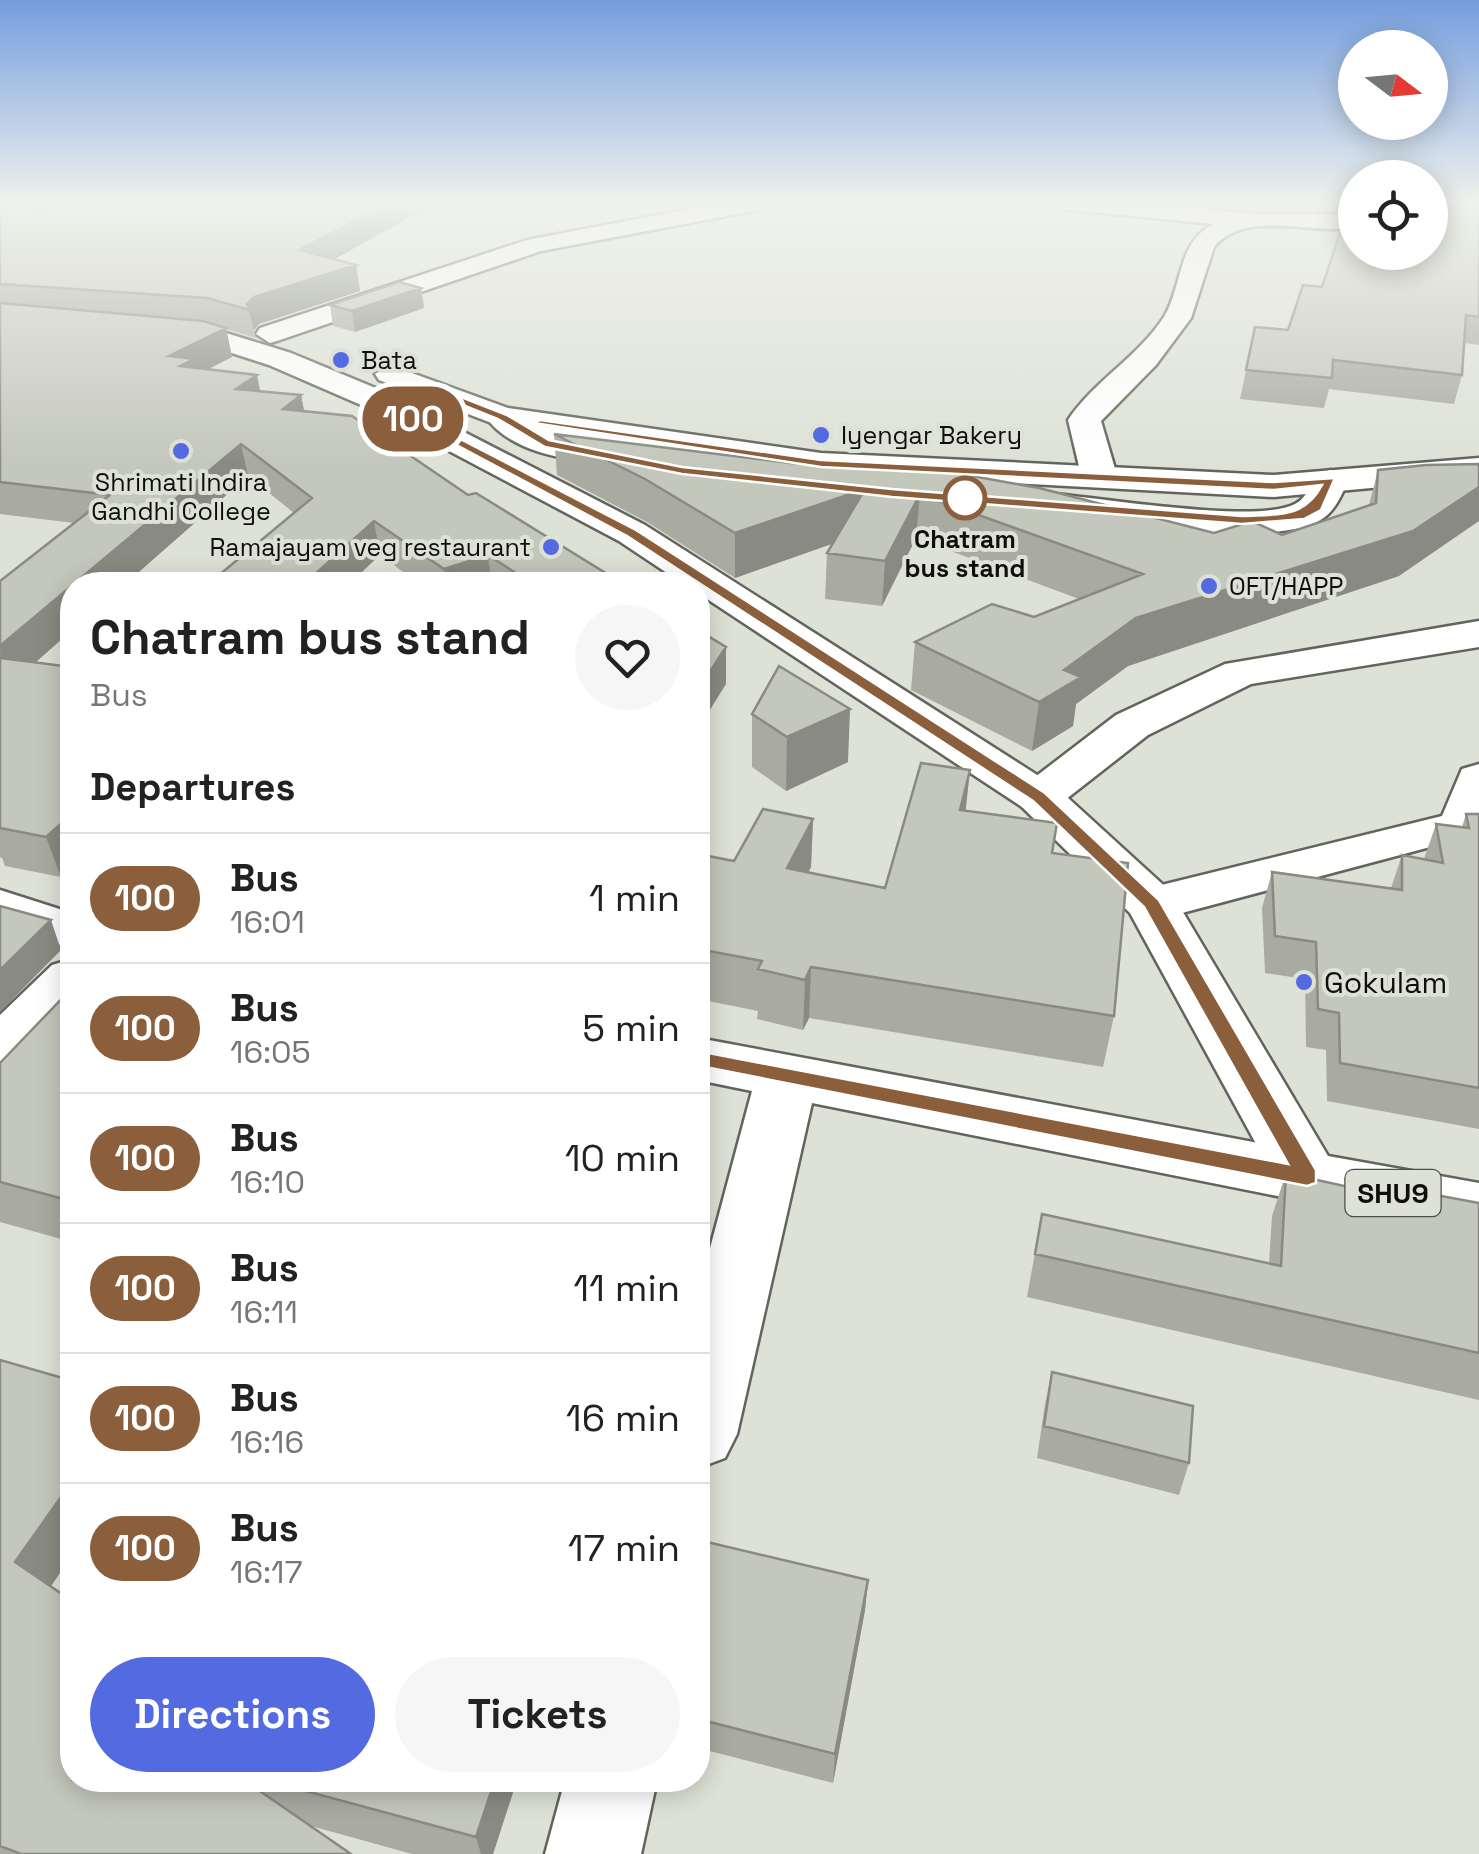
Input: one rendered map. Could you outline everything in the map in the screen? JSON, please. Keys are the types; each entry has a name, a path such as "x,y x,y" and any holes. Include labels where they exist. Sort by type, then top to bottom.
{"main road":[{"path":"270,334 404,289"},
{"path":"1100,480 1084,420 1160,342 1180,314 1188,289"},
{"path":"0,310 191,322 270,334 428,387 502,417 545,443 682,470 1242,520 1300,516 1317,507 1330,481"},
{"name":"SHU9","path":"0,322 212,338 280,359 379,401 632,533 692,572"},
{"path":"379,401 428,387"},
{"path":"502,417 821,463 1100,480 1274,486 1479,468"},
{"name":"SHU9","path":"710,584 1039,797 1152,904 1307,1177 1479,1209"},
{"path":"1039,797 1132,725 1240,674 1479,634"},
{"path":"1152,904 1433,831 1471,831 1479,779"},
{"path":"0,907 60,928"},
{"path":"0,1051 60,990"},
{"path":"710,1061 1307,1177"},
{"path":"710,1386 787,1076"},
{"path":"593,1854 608,1792"}],"building":[{"path":"67,289 281,289 254,297 247,304 250,310 207,298"},
{"path":"379,289 419,289 352,311 330,305"},
{"path":"1302,289 1479,289 1479,317 1466,315 1462,375 1333,360 1332,378 1246,370 1255,327 1288,330"},
{"path":"0,303 203,321 226,328 169,356 194,359 180,366 257,375 236,389 301,395 283,409 352,416 468,495 476,493 604,572 514,572 488,555 444,569 374,521 317,572 223,572 312,498 241,444 88,572 60,572 60,596 0,646 0,581 110,495 0,482"},
{"path":"554,434 791,463 933,469 1039,488 1214,533 1252,521 1282,535 1376,503 1378,470 1479,464 1479,487 1413,531 1136,618 1064,670 1081,677 1039,702 915,642 992,604 1034,617 1143,574 920,494 885,561 827,553 865,489 735,533 645,479"},
{"path":"710,637 726,647 710,672"},
{"path":"0,658 60,666 60,825 46,837 0,828"},
{"path":"779,666 850,709 787,737 752,714"},
{"path":"921,763 970,770 960,810 1057,823 1052,853 1128,863 1114,1016 811,967 805,980 758,969 762,961 710,951 710,856 734,861 763,809 813,819 787,868 885,888"},
{"path":"1466,814 1479,814 1479,1088 1340,1063 1339,1013 1318,1009 1316,942 1275,936 1272,872 1402,890 1402,855 1443,863 1436,824 1469,828"},
{"path":"0,906 51,920 0,970"},
{"path":"60,1000 60,1198 0,1182 0,1063"},
{"path":"1286,1173 1393,1197 1393,1187 1479,1203 1479,1353 1035,1254 1042,1214 1281,1266"},
{"path":"0,1360 60,1377 60,1498 15,1562 60,1593 60,1792 261,1792 351,1854 21,1854 0,1846"},
{"path":"1052,1372 1193,1406 1189,1463 1044,1426"},
{"path":"710,1543 868,1580 835,1754 710,1722"},
{"path":"309,1792 491,1792 476,1837"}],"bus line":[{"name":"100","path":"540,423 821,463 1100,480 1274,486 1330,481 1317,507 1300,516 1242,520 892,493 682,470 545,443 502,417 428,387 379,401 632,533 692,572"},
{"name":"100","path":"710,584 1039,797 1152,904 1307,1177 710,1061"}],"place":[{"name":"Bata","path":"341,360"},
{"name":"Iyengar Bakery","path":"821,435"},
{"name":"Shrimati Indira Gandhi College","path":"181,451"},
{"name":"Chatram bus stand","path":"965,498"},
{"name":"Ramajayam veg restaurant","path":"551,547"},
{"name":"OFT/HAPP","path":"1209,586"},
{"name":"Gokulam","path":"1304,982"}]}
